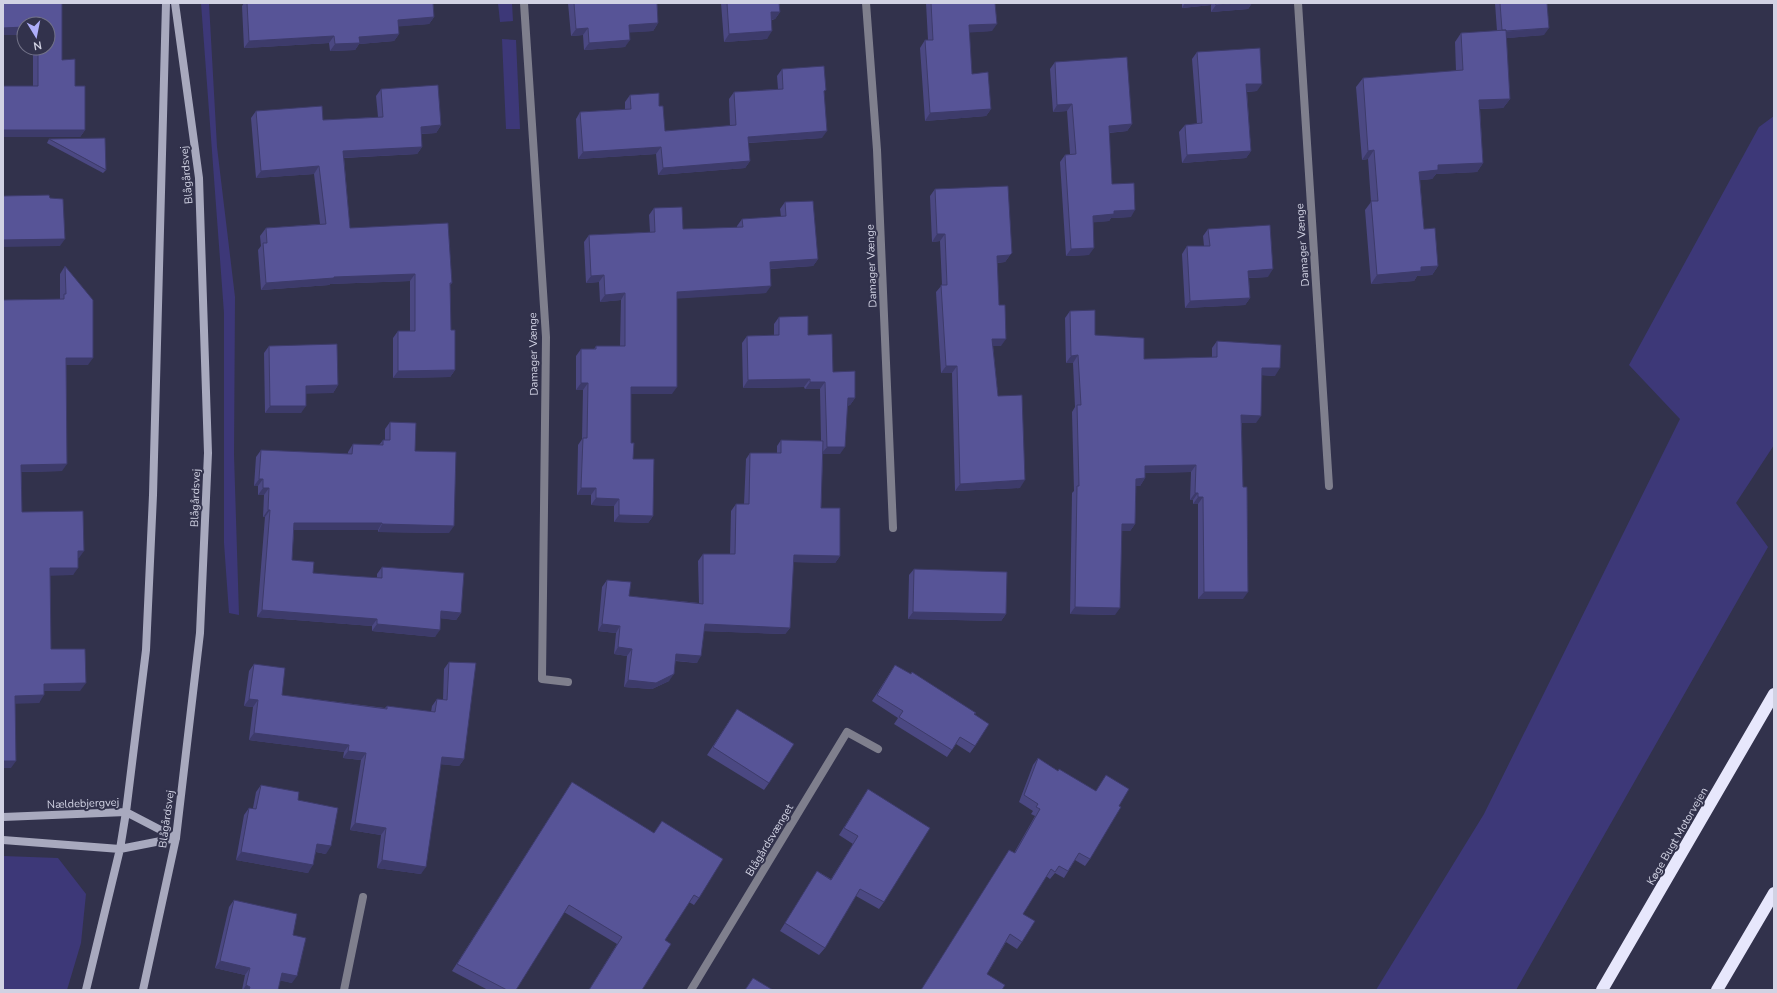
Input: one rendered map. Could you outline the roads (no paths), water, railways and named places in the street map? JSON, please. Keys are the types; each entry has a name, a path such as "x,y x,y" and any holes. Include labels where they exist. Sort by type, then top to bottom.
{"highway":[{"name":"Køge Bugt Motorvejen","path":"1602,990 1774,694"},
{"path":"1717,990 1774,893"}],"street":[{"name":"Blågårdsvej","path":"86,990 120,849 147,642 154,495 166,3"},
{"name":"Blågårdsvej","path":"143,990 176,838 200,633 208,453 198,178 175,3"},
{"name":"Damager Vænge","path":"524,3 546,337 542,679 568,682"},
{"name":"Damager Vænge","path":"866,3 877,150 892,528"},
{"name":"Damager Vænge","path":"1298,3 1329,486"},
{"name":"Blågårdsvænget","path":"691,990 847,732 878,749"},
{"name":"Nældebjergvej","path":"3,817 126,812 176,838"},
{"path":"3,840 120,849 176,838"},
{"path":"344,990 363,897"}]}
